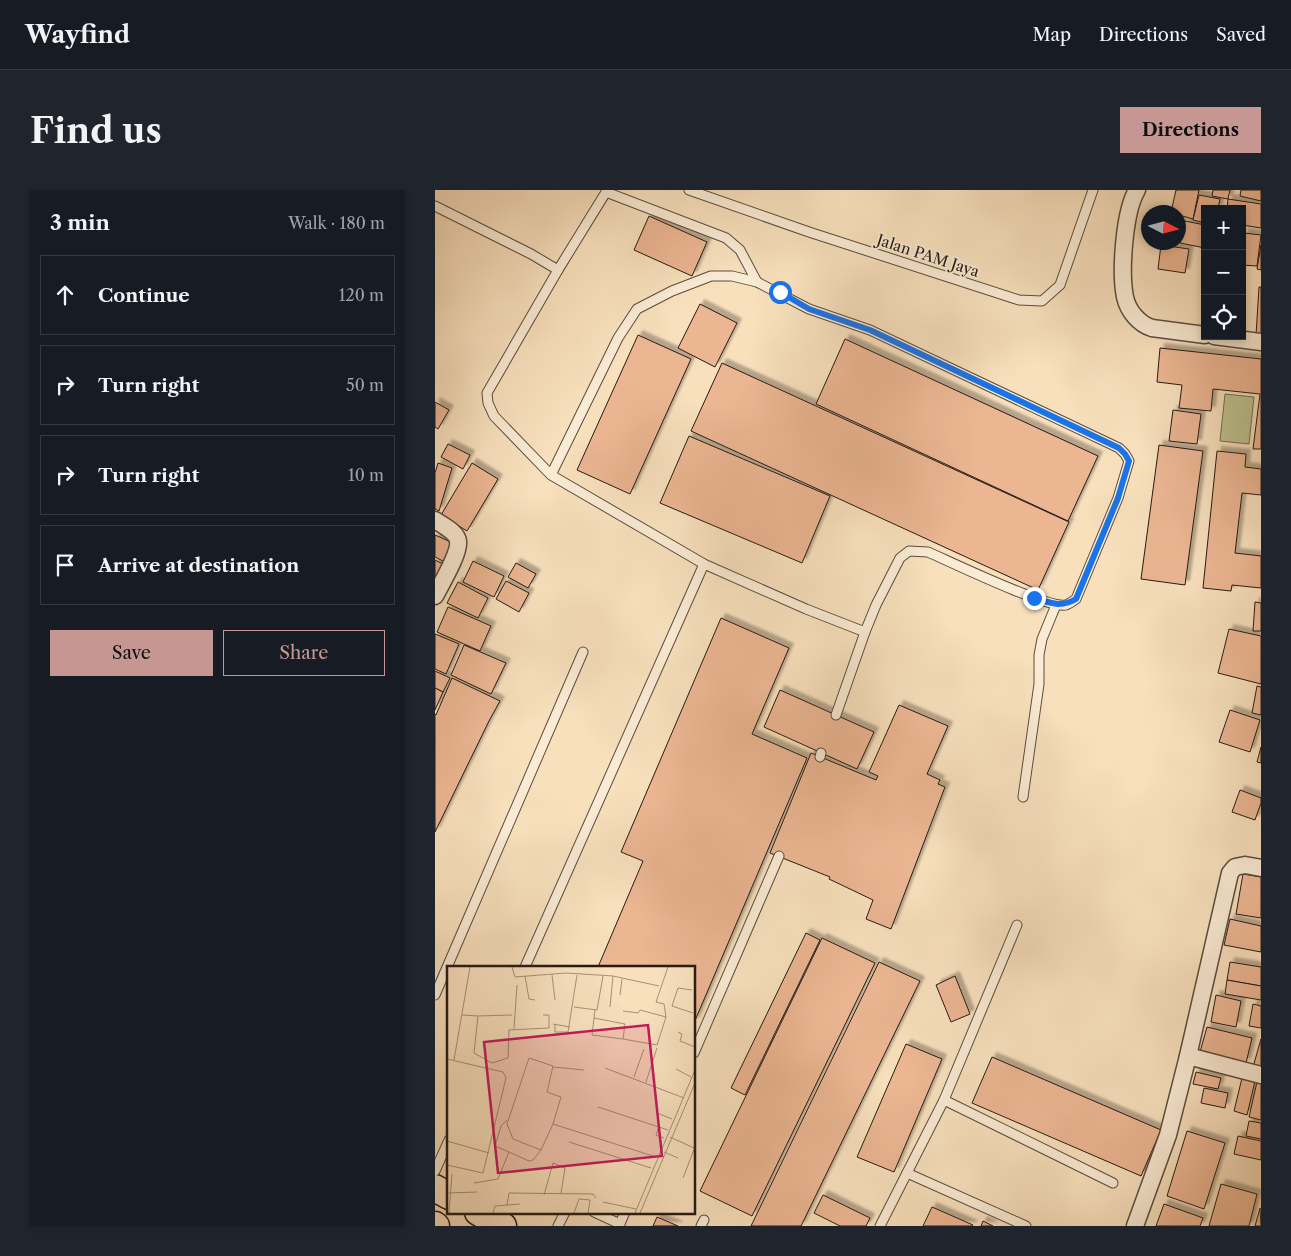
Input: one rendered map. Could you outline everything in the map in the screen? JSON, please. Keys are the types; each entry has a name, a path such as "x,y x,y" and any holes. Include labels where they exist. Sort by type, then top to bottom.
{"main road":[{"path":"435,1188 447,1195"},
{"path":"482,1214 503,1226"}],"street":[{"path":"1137,190 1127,223 1123,268 1125,299 1136,318 1144,326 1201,334"},
{"path":"1245,340 1261,342"},
{"path":"435,520 455,535 458,540 457,550 435,596"},
{"path":"1135,1226 1168,1135 1230,873 1235,867 1245,865 1261,868"},
{"path":"1188,1056 1261,1075"}],"lane":[{"name":"Jalan PAM Jaya","path":"689,190 809,232 1019,300 1042,301 1060,285 1093,190"},
{"path":"757,282 740,250 726,238 606,192 558,270 487,393 488,403 494,416 551,475 704,564 806,609 865,632"},
{"path":"435,206 531,254 558,270"},
{"path":"551,475 618,338 637,309 672,291 711,276 732,276 757,282 809,309 870,330 1119,448 1125,454 1129,461 1118,498 1076,599 1066,605 1056,605 1034,598 928,552 909,551 899,558 876,605 836,715"},
{"path":"525,966 704,564"},
{"path":"1023,797 1039,684 1039,655 1042,639 1056,605"},
{"path":"448,966 583,652"},
{"path":"695,1051 779,856"},
{"path":"880,1226 944,1100 1017,925"},
{"path":"435,996 447,968"},
{"path":"944,1100 1113,1183"},
{"path":"435,1171 447,1144"},
{"path":"907,1173 1026,1226"},
{"path":"558,1226 564,1214"},
{"path":"598,1214 619,1225"}],"green space":[{"path":"1225,394 1254,397 1249,444 1220,441"}],"building":[{"path":"1176,190 1199,190 1193,219 1186,217 1186,205 1173,205"},
{"path":"1213,190 1230,190 1228,199 1212,196"},
{"path":"1241,190 1261,190 1261,201 1240,196"},
{"path":"1199,195 1220,199 1219,205 1201,205 1201,222 1193,220"},
{"path":"1228,199 1261,204 1261,228 1246,226 1246,205 1227,205"},
{"path":"649,216 707,242 692,276 634,250"},
{"path":"1186,221 1201,224 1201,247 1186,244"},
{"path":"1246,233 1261,235 1257,266 1246,265"},
{"path":"1261,245 1261,270 1257,269"},
{"path":"1189,249 1185,273 1158,269 1160,250"},
{"path":"1259,287 1261,287 1261,335 1256,335"},
{"path":"700,304 737,323 715,367 678,348"},
{"path":"638,335 691,359 630,494 577,470"},
{"path":"845,339 1098,456 1068,521 816,404"},
{"path":"1160,348 1261,359 1261,449 1253,449 1260,394 1213,389 1211,411 1179,408 1182,385 1157,382"},
{"path":"722,363 1069,522 1038,590 691,431"},
{"path":"435,402 449,410 438,429 435,427"},
{"path":"1173,410 1201,414 1197,444 1169,441"},
{"path":"689,436 830,496 802,563 660,503"},
{"path":"448,444 470,455 463,469 441,457"},
{"path":"1159,445 1203,451 1185,585 1141,579"},
{"path":"1217,451 1246,454 1245,467 1261,469 1261,495 1242,493 1235,553 1261,556 1261,588 1232,585 1231,591 1203,588"},
{"path":"438,463 452,468 439,511 435,509 435,473"},
{"path":"472,463 498,479 467,531 441,515"},
{"path":"435,535 453,543 445,562 435,557"},
{"path":"435,560 445,565 435,585"},
{"path":"473,561 504,576 494,597 463,582"},
{"path":"516,563 536,574 528,588 508,577"},
{"path":"506,581 529,593 519,612 496,599"},
{"path":"458,582 488,598 478,618 447,603"},
{"path":"1255,602 1261,603 1261,631 1253,631"},
{"path":"448,607 491,626 480,651 437,632"},
{"path":"721,618 789,648 752,734 807,758 695,1021 695,966 598,966 643,861 621,852"},
{"path":"1229,629 1261,636 1261,684 1218,673"},
{"path":"435,634 459,644 446,674 435,669"},
{"path":"464,645 506,663 491,694 451,675"},
{"path":"435,671 450,678 443,692 435,688"},
{"path":"452,678 500,701 435,832 435,714"},
{"path":"1257,686 1261,687 1261,715 1252,713"},
{"path":"435,688 443,692 435,710"},
{"path":"780,690 874,732 857,769 764,727"},
{"path":"899,705 948,726 927,774 940,780 938,784 945,787 891,929 866,919 873,900 829,879 830,877 770,853 811,753 876,780 878,776 869,772"},
{"path":"1230,710 1260,720 1250,752 1219,742"},
{"path":"1261,747 1261,763 1257,762"},
{"path":"1240,790 1261,798 1255,820 1232,812"},
{"path":"1243,874 1261,877 1261,918 1236,914"},
{"path":"1230,919 1261,926 1261,952 1224,945"},
{"path":"806,933 820,940 745,1095 731,1088"},
{"path":"822,938 875,963 752,1216 700,1191"},
{"path":"879,962 920,981 801,1226 751,1226"},
{"path":"1230,962 1261,967 1261,986 1227,980"},
{"path":"955,976 970,1014 951,1022 936,985"},
{"path":"1227,980 1261,986 1261,1000 1225,994"},
{"path":"1216,995 1241,1001 1236,1027 1211,1022"},
{"path":"1253,1004 1261,1006 1261,1028 1249,1026"},
{"path":"1207,1027 1252,1038 1246,1063 1200,1052"},
{"path":"1261,1039 1261,1070 1253,1067"},
{"path":"906,1044 942,1059 894,1172 857,1157"},
{"path":"992,1057 1161,1130 1141,1176 972,1103"},
{"path":"1196,1072 1221,1078 1218,1089 1193,1084"},
{"path":"1242,1078 1255,1081 1247,1115 1234,1111"},
{"path":"1257,1082 1261,1083 1261,1120 1249,1117"},
{"path":"1204,1088 1228,1093 1225,1108 1201,1103"},
{"path":"1249,1121 1261,1123 1261,1139 1246,1136"},
{"path":"1187,1131 1225,1143 1204,1209 1167,1196"},
{"path":"1238,1136 1261,1141 1261,1160 1234,1154"},
{"path":"1221,1184 1257,1194 1249,1226 1209,1226"},
{"path":"823,1195 870,1218 866,1226 840,1226 814,1213"},
{"path":"1164,1204 1203,1218 1200,1226 1156,1226"},
{"path":"932,1207 973,1225 923,1226"},
{"path":"1260,1208 1261,1226 1255,1226"},
{"path":"657,1217 678,1226 653,1226"},
{"path":"983,1221 993,1226 981,1226"}],"route":[{"path":"780,292 809,309 870,330 1119,448 1125,454 1129,461 1118,498 1096,555 1076,599 1066,605 1056,605 1034,598"}]}
